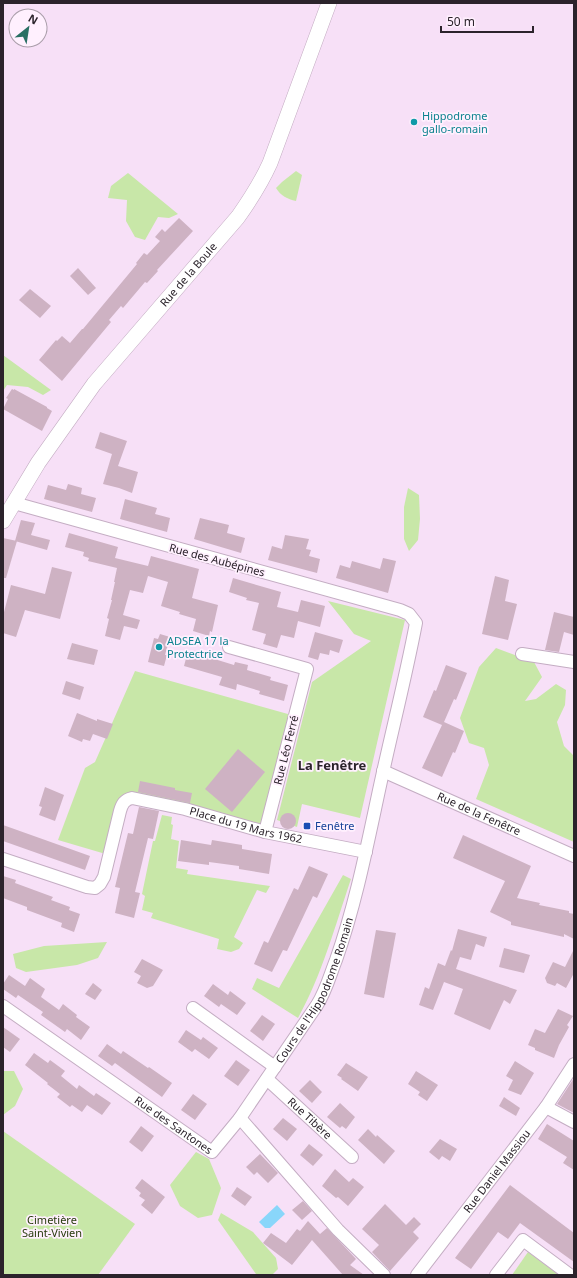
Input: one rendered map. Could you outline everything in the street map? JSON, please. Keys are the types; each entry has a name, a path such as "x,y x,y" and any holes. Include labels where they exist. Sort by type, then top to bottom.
{"street":[{"name":"Rue de la Boule","path":"3,521 38,463 94,384 238,217 249,202 270,163 329,3"},
{"name":"Rue des Aubépines","path":"14,503 400,610 409,614 416,623"},
{"name":"Cours de l'Hippodrome Romain","path":"240,1118 317,1005 324,992 347,928 366,852 383,770 411,653 416,623"},
{"name":"Rue Léo Ferré","path":"229,647 307,669 266,832"},
{"path":"522,654 574,662"},
{"name":"Rue de la Fenêtre","path":"383,770 574,856"},
{"name":"Place du 19 Mars 1962","path":"3,859 87,887 95,888 100,884 104,877 122,804 126,800 132,798 185,809 266,832 366,852"},
{"name":"Rue des Santones","path":"3,1006 212,1152 240,1118"},
{"path":"194,1008 275,1067"},
{"name":"Rue Daniel Massiou","path":"417,1275 546,1107 574,1064"},
{"name":"Rue Tibère","path":"267,1079 352,1157"},
{"path":"546,1107 574,1122"},
{"path":"240,1118 338,1230 384,1275"},
{"path":"496,1275 523,1240 570,1275"}],"green space":[{"path":"296,171 302,175 296,201 284,197 276,188"},
{"path":"128,173 178,214 169,218 158,217 145,240 135,237 126,221 127,200 108,198 111,186"},
{"path":"3,355 51,390 43,395 28,387 7,385 3,391"},
{"path":"408,488 419,495 420,519 418,540 409,551 404,539 404,507"},
{"path":"328,601 405,620 360,818 302,804 297,827 277,820 312,682 371,641 354,634"},
{"path":"496,648 534,662 542,677 525,701 536,699 556,684 566,690 565,705 557,722 564,746 574,756 574,842 476,799 489,765 484,748 469,743 460,718 479,667"},
{"path":"135,671 295,716 265,832 126,800 109,855 58,840 85,768 95,762"},
{"path":"162,815 172,817 171,824 173,825 171,839 179,841 176,868 188,870 187,874 270,886 266,893 257,890 234,937 243,943 239,949 231,952 217,949 219,939 151,918 153,913 142,910 145,896 142,894 153,841 155,841"},
{"path":"343,875 351,879 321,968 307,1002 298,1018 252,989 257,978 279,988"},
{"path":"107,942 98,958 77,965 26,972 16,968 13,954 44,946"},
{"path":"3,1071 14,1071 23,1089 15,1106 3,1115"},
{"name":"Cimetière Saint-Vivien","path":"3,1131 135,1224 98,1275 3,1275"},
{"path":"196,1152 209,1159 221,1188 212,1215 198,1218 180,1206 170,1185"},
{"path":"221,1213 253,1232 276,1258 278,1269 272,1275 256,1274 218,1220"},
{"path":"528,1252 559,1275 512,1275"}],"water":[{"path":"277,1205 285,1214 270,1228 265,1228 259,1222"}],"building":[{"path":"179,218 193,231 147,283 145,282 123,308 121,306 109,320 111,322 62,381 39,360 56,340 57,341 62,336 70,343 137,264 136,263 144,253 147,255 160,241 155,237 162,229 165,232"},
{"path":"78,268 96,288 88,295 70,276"},
{"path":"30,289 51,306 40,318 19,300"},
{"path":"12,389 52,411 42,431 3,409 8,399 6,398"},
{"path":"100,432 127,441 118,466 138,472 132,493 103,484 112,454 95,448"},
{"path":"68,484 82,488 81,494 96,498 92,512 44,499 48,485 66,490"},
{"path":"125,499 157,508 155,514 170,518 167,532 120,519"},
{"path":"200,518 229,525 227,533 245,538 241,553 194,539"},
{"path":"21,520 35,523 31,535 50,540 47,550 15,541"},
{"path":"69,533 118,547 115,558 148,566 151,556 199,569 192,598 218,605 212,632 210,631 209,636 193,631 196,619 179,614 180,612 161,606 168,582 148,576 143,593 130,590 123,615 140,620 137,629 124,626 120,640 105,636 117,568 88,561 89,558 83,556 84,552 65,547"},
{"path":"285,535 309,539 306,549 311,550 309,556 320,559 317,573 268,560 272,546 282,549"},
{"path":"3,538 17,541 6,578 3,578"},
{"path":"383,558 396,561 388,593 336,578 340,565 350,568 352,561 380,569"},
{"path":"52,567 72,572 60,619 25,610 16,637 3,633 3,616 11,585 45,594"},
{"path":"495,576 509,580 505,601 517,604 508,640 482,634"},
{"path":"233,578 281,592 277,607 298,612 301,600 325,606 320,627 298,621 294,638 281,635 277,648 263,644 266,634 252,630 259,603 246,600 247,598 229,592"},
{"path":"554,612 574,617 574,635 564,632 559,652 545,650"},
{"path":"315,632 343,640 339,653 330,650 329,655 320,653 318,660 308,657"},
{"name":"ADSEA 17 la Protectrice","path":"160,634 170,637 165,655 167,655 164,666 148,662 154,638 158,639"},
{"path":"72,643 98,650 94,665 67,659"},
{"path":"188,651 234,665 235,662 248,665 247,670 271,677 270,680 288,685 284,701 259,694 260,691 237,684 236,690 219,685 222,677 184,666"},
{"path":"446,665 467,673 456,700 454,699 444,722 464,731 455,753 453,752 442,777 422,768 442,725 423,717 434,690 436,691"},
{"path":"66,681 84,687 80,700 62,694"},
{"path":"77,713 97,721 97,719 113,724 107,739 93,734 90,741 83,739 82,742 68,736"},
{"path":"238,749 265,772 232,812 205,789"},
{"path":"140,781 192,793 190,803 138,792"},
{"path":"45,787 64,795 55,821 39,815 42,807 39,806"},
{"path":"139,807 159,811 153,839 148,838 135,892 140,893 134,918 115,913 120,888 115,887 128,833 133,834"},
{"path":"285,813 291,813 296,818 294,827 291,829 285,829 280,824 280,818"},
{"path":"3,825 90,856 85,870 3,841"},
{"path":"463,835 531,866 517,898 540,903 539,905 569,911 569,913 574,914 574,939 564,934 564,937 511,925 511,922 490,912 505,881 453,858"},
{"path":"181,840 211,845 212,840 242,845 242,849 272,854 269,874 239,869 239,866 209,862 209,865 178,861"},
{"path":"309,866 328,874 317,898 313,896 287,951 283,950 272,972 254,964 264,941 268,943 294,888 298,890"},
{"path":"3,876 16,880 15,883 53,897 51,900 70,907 69,910 80,914 74,932 61,927 62,923 27,910 27,907 3,898"},
{"path":"458,929 487,937 484,947 476,944 471,960 460,957 456,969 517,990 510,1004 504,1000 490,1030 454,1014 463,989 444,982 433,1010 419,1005 425,987 429,989 438,963 445,966 451,950 452,951"},
{"path":"376,930 396,933 384,998 364,994"},
{"path":"504,948 530,955 524,973 499,967"},
{"path":"574,949 574,973 566,988 557,983 555,986 547,983 545,978 553,962 565,967"},
{"path":"142,959 163,970 153,986 147,988 137,983 141,976 134,972"},
{"path":"9,975 25,986 30,978 45,989 41,997 59,1010 63,1004 77,1015 76,1017 90,1027 81,1040 67,1029 65,1032 41,1015 43,1012 18,995 16,998 3,989 3,984"},
{"path":"93,983 102,990 95,1000 85,994"},
{"path":"213,984 228,995 230,991 246,1003 237,1015 221,1004 219,1007 204,996"},
{"path":"558,1009 573,1016 567,1025 569,1027 554,1058 535,1050 535,1048 528,1045 535,1029 545,1033"},
{"path":"262,1015 275,1024 263,1041 250,1031"},
{"path":"3,1027 20,1039 10,1052 3,1047"},
{"path":"186,1030 201,1040 203,1037 218,1048 209,1059 195,1049 192,1052 178,1042"},
{"path":"107,1044 121,1054 123,1051 172,1083 162,1097 115,1063 112,1066 98,1056"},
{"path":"34,1053 48,1063 50,1060 65,1071 61,1076 77,1089 79,1085 94,1096 96,1093 111,1103 102,1115 87,1105 82,1112 72,1105 70,1107 57,1097 60,1094 25,1065"},
{"path":"236,1060 250,1070 238,1086 224,1076"},
{"path":"515,1061 534,1073 521,1095 508,1090 513,1080 506,1076"},
{"path":"346,1063 368,1077 358,1091 337,1075"},
{"path":"416,1071 438,1085 427,1101 418,1095 420,1092 408,1084"},
{"path":"574,1078 574,1113 557,1104"},
{"path":"310,1080 322,1092 312,1103 299,1091"},
{"path":"193,1094 207,1104 195,1120 181,1110"},
{"path":"504,1097 520,1108 516,1116 499,1106"},
{"path":"340,1103 355,1117 346,1129 342,1126 340,1128 327,1117"},
{"path":"283,1118 297,1129 287,1141 273,1129"},
{"path":"547,1124 574,1141 574,1170 563,1163 567,1157 538,1139"},
{"path":"141,1126 154,1136 142,1152 129,1142"},
{"path":"368,1129 395,1151 384,1164 358,1140"},
{"path":"440,1139 457,1149 450,1161 442,1156 439,1160 429,1152"},
{"path":"309,1144 323,1155 313,1166 300,1155"},
{"path":"260,1154 278,1173 268,1183 257,1172 254,1175 246,1167"},
{"path":"335,1169 349,1182 353,1178 364,1187 348,1206 322,1186"},
{"path":"142,1179 165,1197 152,1214 141,1205 145,1200 139,1196 141,1193 135,1188"},
{"path":"510,1185 574,1233 574,1262 520,1223 508,1239 498,1232 471,1269 455,1258"},
{"path":"237,1187 252,1197 245,1206 231,1196"},
{"path":"303,1201 312,1211 302,1220 292,1210"},
{"path":"385,1204 406,1225 414,1217 421,1224 413,1232 419,1238 390,1271 372,1252 379,1245 362,1229"},
{"path":"308,1221 320,1234 327,1228 356,1259 350,1265 364,1275 343,1275 312,1240 292,1265 263,1243 271,1233 286,1243 297,1229 300,1231"}],"place":[{"name":"Hippodrome gallo-romain","path":"414,122"},
{"name":"ADSEA 17 la Protectrice","path":"159,647"},
{"name":"Fenêtre","path":"307,826"}],"district":[{"name":"La Fenêtre","path":"332,765"}]}
